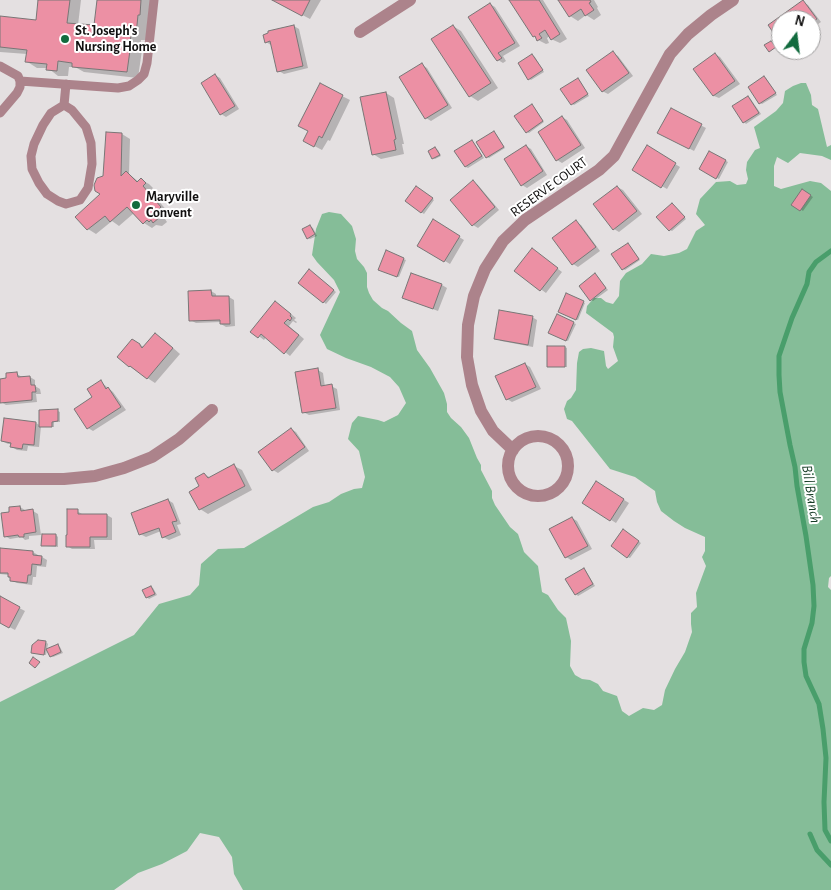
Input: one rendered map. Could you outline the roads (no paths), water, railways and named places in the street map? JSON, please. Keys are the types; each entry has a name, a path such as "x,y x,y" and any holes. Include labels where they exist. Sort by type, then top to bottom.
{"street":[{"path":"360,32 410,0"},
{"name":"RESERVE COURT","path":"513,450 493,431 480,411 466,357 468,325 474,296 485,269 503,241 525,220 599,170 614,156 670,54 711,15 733,0"},
{"path":"0,479 87,477 124,468 152,457 179,439 212,410"},
{"path":"531,437 542,437 552,440 562,449 567,462 567,473 564,481 557,489 541,496 532,496 522,492 513,483 509,474 508,466 513,450 522,441 531,437"}],"lane":[{"path":"20,81 118,88 129,86 144,74 154,0"},
{"path":"0,66 18,76 20,81 18,93 0,113"},
{"path":"64,105 66,84"},
{"path":"64,105 72,110 86,127 91,143 88,188 80,200 66,204 47,194 39,183 31,163 34,144 43,125 51,113 64,105"}],"waterway":[{"name":"Bill Branch","path":"831,251 816,262 809,272 807,284 792,318 779,356 780,392 795,467 813,585 814,606 812,623 804,649 804,662 806,676 819,704 823,729 826,758 825,830 831,841"},
{"path":"810,834 817,850 831,865"}],"place":[{"name":"St. Joseph's Nursing Home","path":"65,39"},
{"name":"Maryville Convent","path":"136,205"}]}
